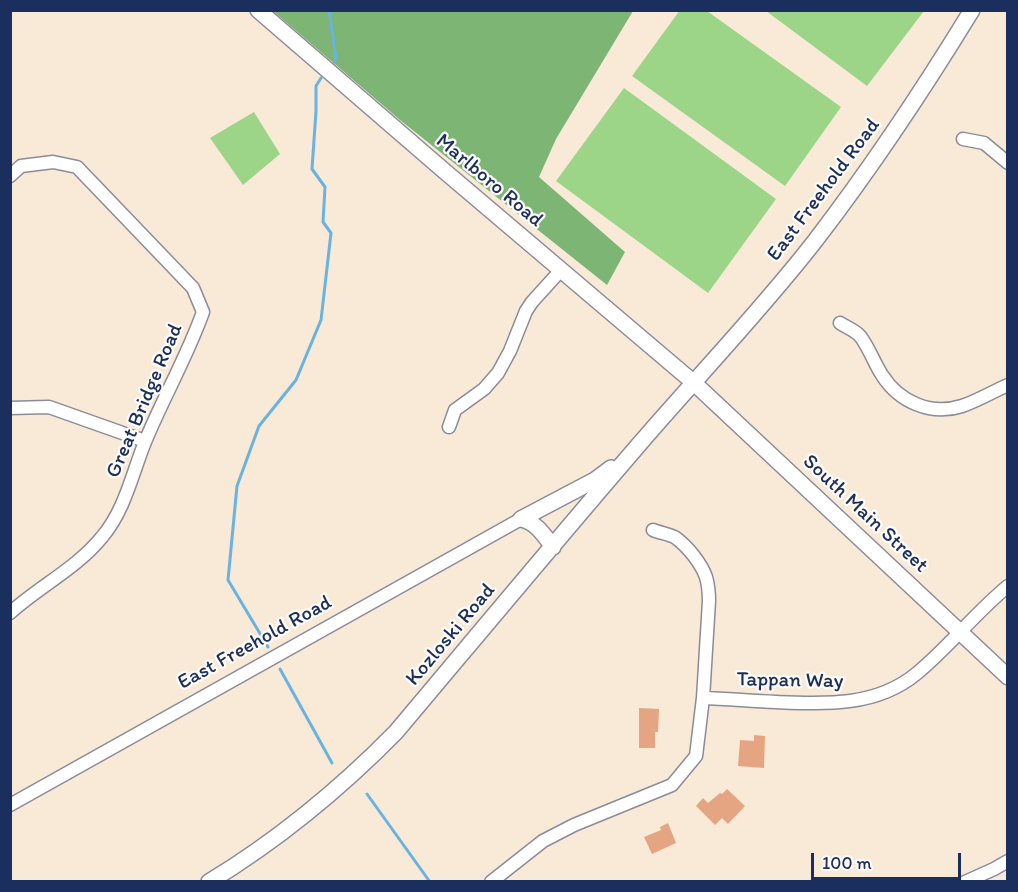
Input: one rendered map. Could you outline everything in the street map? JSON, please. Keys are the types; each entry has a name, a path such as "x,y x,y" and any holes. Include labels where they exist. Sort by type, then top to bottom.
{"main road":[{"name":"Marlboro Road","path":"258,10 693,382"},
{"name":"East Freehold Road","path":"693,382 815,241 925,86 972,10"},
{"name":"Kozloski Road","path":"209,882 287,829 327,797 396,732 693,382"},
{"name":"South Main Street","path":"693,382 1008,677"},
{"path":"521,519 595,480 635,450"},
{"path":"521,519 527,520 538,528 553,547"}],"street":[{"path":"963,139 984,144 1008,163"},
{"name":"Great Bridge Road","path":"10,176 21,166 53,162 77,167 193,288 203,312 145,441 118,513 103,536 82,559 10,613"},
{"path":"449,427 455,410 483,389 498,373 510,351 526,311 561,270"},
{"path":"840,322 860,336 883,377 892,388 901,396 921,406 941,409 960,407 1007,387"},
{"path":"10,408 49,407 145,441"},
{"name":"East Freehold Road","path":"10,805 521,519"},
{"path":"491,882 543,841 574,825 672,785 696,756 703,698 709,601 706,576 690,552 675,537 652,531"},
{"name":"Tappan Way","path":"703,698 819,704 858,701 887,691 913,676 933,660 989,601 1008,586"},
{"path":"965,882 1008,861"}],"green space":[{"path":"680,10 707,11 841,107 785,186 632,76"},
{"path":"273,11 633,11 556,139 539,177 625,252 607,285 400,120"},
{"path":"766,11 924,11 867,86"},
{"path":"624,88 776,199 708,293 556,181"},
{"path":"254,112 280,154 243,185 210,138"}],"building":[{"path":"639,708 659,709 655,748 639,748"},
{"path":"754,735 765,736 764,768 738,766 740,740 754,741"},
{"path":"727,789 745,806 728,824 722,818 715,825 696,806 703,798 708,803"},
{"path":"668,823 676,843 652,854 644,837 661,830 660,827"}],"waterway":[{"path":"329,10 336,59 334,62"},
{"path":"268,647 228,580 237,486 259,426 296,380 321,320 331,233 323,222 325,187 312,169 316,86 321,78"},
{"path":"280,669 332,763"},
{"path":"367,794 430,882"}]}
